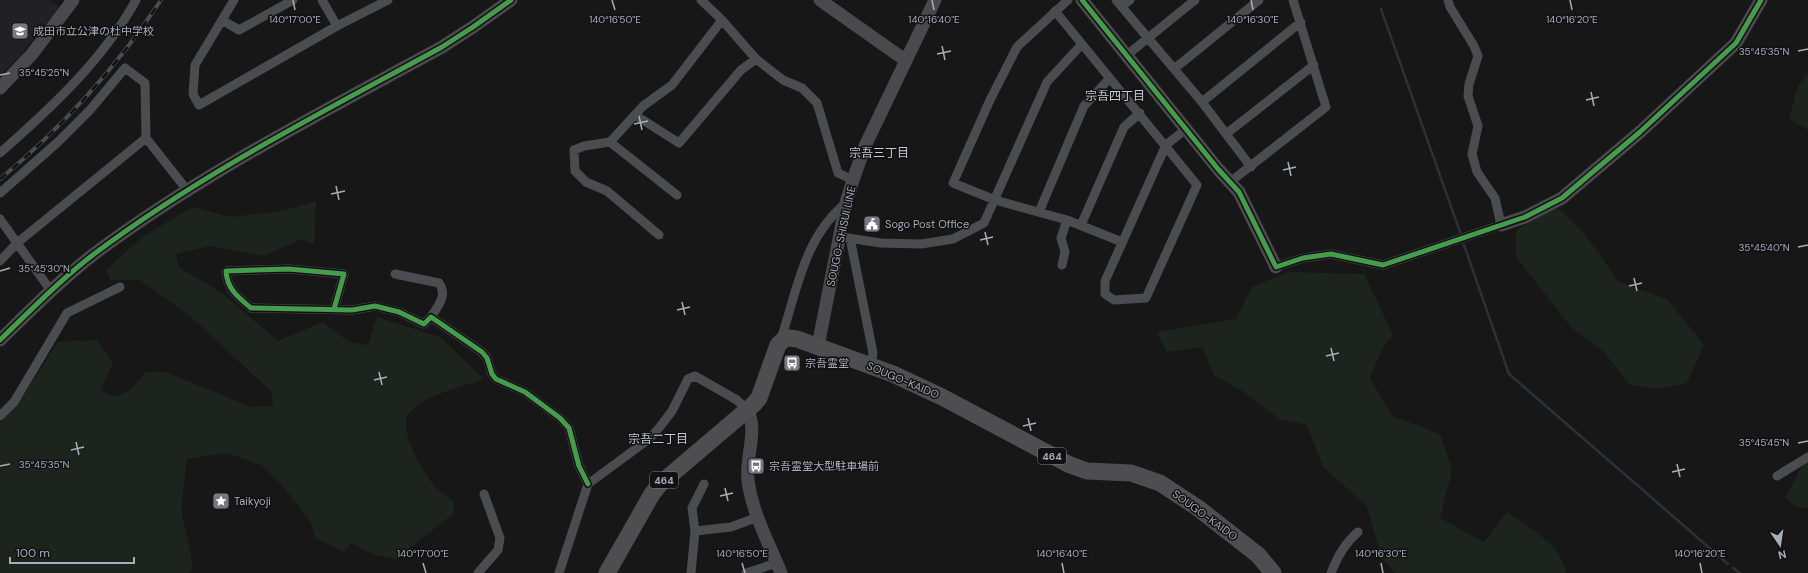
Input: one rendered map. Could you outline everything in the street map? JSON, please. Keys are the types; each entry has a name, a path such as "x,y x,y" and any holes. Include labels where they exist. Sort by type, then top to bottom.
{"highway":[{"name":"SOUGO-KAIDO","path":"778,345 783,340 789,338 818,346 893,374 942,397 1070,466 1087,470 1131,473 1160,483 1198,508 1258,556 1273,573"},
{"name":"464","path":"607,573 652,494 660,484 669,474 748,411 758,398 778,345"}],"street":[{"path":"0,153 50,109 97,56 135,0"},
{"path":"234,0 195,65 193,94 199,105 337,26 388,0"},
{"path":"222,20 240,30 293,0"},
{"path":"322,0 337,26"},
{"path":"0,340 51,291 92,255 187,190 234,162 442,47 511,0"},
{"path":"820,0 905,60"},
{"name":"SOUGO-SHISUI LINE","path":"818,346 845,238 846,203 853,180 865,146 935,0"},
{"path":"1068,0 1018,47 990,100 953,183 995,200 1067,220 1122,242"},
{"path":"1082,0 1218,169 1239,192 1276,267 1303,258 1331,254 1383,265 1525,217 1562,198 1640,132 1736,43 1762,0"},
{"path":"1130,0 1119,3 1202,102 1251,167"},
{"path":"1127,55 1195,0"},
{"path":"1174,69 1259,0"},
{"path":"1230,182 1326,107 1293,0"},
{"path":"1448,0 1450,7 1474,46 1478,56 1469,84 1468,96 1478,126 1472,154 1477,172 1496,198 1502,225"},
{"path":"704,1 756,58 783,80 802,88 817,103 838,173 853,180"},
{"path":"0,88 32,54 67,2"},
{"path":"1055,11 1166,145 1197,185 1146,298 1114,300 1106,294 1105,281 1166,145 1186,129"},
{"path":"659,235 607,191 586,182 575,172 574,150 584,146 610,142 643,106 672,85 722,20"},
{"path":"1202,102 1301,22"},
{"path":"872,366 873,353 845,238 881,243 921,244 954,238 984,223 1047,82 1082,44"},
{"path":"635,115 680,143 741,70 756,58"},
{"path":"1226,134 1314,65"},
{"path":"0,193 80,121 125,68 145,83 146,138 187,190"},
{"path":"1038,212 1084,106 1110,78"},
{"path":"1081,225 1124,127 1140,114"},
{"path":"0,261 17,243 146,138"},
{"path":"610,142 677,195"},
{"path":"778,345 807,256 823,226 833,214 846,203"},
{"path":"0,219 51,291"},
{"path":"1062,265 1065,252 1061,238 1067,220"},
{"path":"334,309 344,274 289,269 226,271 227,283 239,298 251,308 352,310 375,306 399,312 424,324 431,317 444,295 443,288 439,283 395,274"},
{"path":"0,416 14,402 67,313 120,287"},
{"path":"431,317 482,352 492,374 496,379 525,392 560,418 569,428 579,466 588,484"},
{"path":"559,573 588,484 649,439 672,411 688,379 695,376 737,400 748,411 751,417 752,428 747,467 751,497 779,568 746,573"},
{"path":"1777,476 1808,457"},
{"path":"691,573 695,531 692,508 704,484"},
{"path":"478,573 498,550 500,538 484,494"},
{"path":"695,531 731,526 758,518"},
{"path":"1332,573 1335,562 1350,539 1358,532"}],"shaded area":[{"name":"成田市立公津の杜中学校","path":"0,0 49,0 59,7 20,56 0,76"},
{"path":"1808,73 1808,130 1789,119 1798,86"},
{"path":"316,201 314,244 301,239 265,256 210,246 176,254 179,267 223,294 278,341 323,322 349,342 368,345 377,317 440,337 484,379 426,400 411,411 407,418 406,427 412,448 423,470 434,485 453,501 454,513 396,559 375,555 351,543 344,552 315,538 311,522 286,490 262,465 227,453 187,459 181,508 193,566 190,573 0,573 0,423 18,404 58,342 97,340 113,363 101,390 115,397 131,389 146,372 166,372 251,407 273,406 272,392 191,317 140,280 111,280 106,270 141,238 192,207 231,217 282,211"},
{"path":"1558,208 1586,236 1619,282 1667,299 1704,345 1687,383 1658,389 1630,385 1604,352 1571,327 1516,257 1516,230 1541,215"},
{"path":"1288,272 1364,274 1393,335 1383,347 1370,378 1392,416 1440,434 1452,470 1440,518 1484,542 1507,512 1551,545 1558,553 1566,573 1395,573 1381,557 1367,506 1323,467 1307,425 1279,419 1244,392 1214,375 1202,347 1167,352 1156,332 1236,319 1252,287"},
{"path":"1808,455 1808,508 1797,507 1785,498"}],"waterway":[{"path":"1381,9 1460,232"},
{"path":"1464,245 1509,374 1728,564"},
{"path":"1733,568 1740,573"}],"railway":[{"path":"0,179 45,139 87,96 126,49 161,0"}],"cycle path":[{"path":"0,340 69,274 94,254 177,197 264,144 442,47 511,0"},
{"path":"1082,0 1218,169 1239,192 1276,267 1303,258 1331,254 1383,265 1525,217 1562,198 1640,132 1736,43 1761,0"},
{"path":"334,309 344,274 289,269 226,271 228,283 231,288 251,308 352,310 375,306 399,312 424,324 431,317 482,352 487,358 492,374 496,379 525,392 560,418 569,428 579,466 588,484"}],"place":[{"name":"成田市立公津の杜中学校","path":"20,31"},
{"name":"Sogo Post Office","path":"872,224"},
{"name":"宗吾霊堂","path":"792,363"},
{"name":"宗吾霊堂大型駐車場前","path":"756,466"},
{"name":"Taikyoji","path":"221,501"}],"district":[{"name":"宗吾四丁目","path":"1115,96"},
{"name":"宗吾三丁目","path":"879,153"},
{"name":"宗吾二丁目","path":"658,439"}]}
